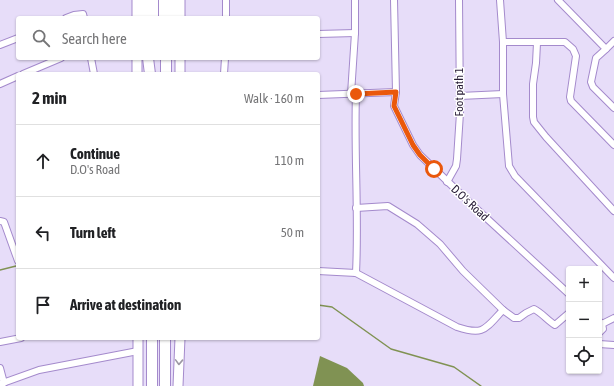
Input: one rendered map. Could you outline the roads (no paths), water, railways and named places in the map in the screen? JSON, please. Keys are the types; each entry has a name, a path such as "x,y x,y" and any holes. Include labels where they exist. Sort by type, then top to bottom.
{"highway":[{"path":"145,0 146,16"},
{"path":"153,0 153,16"},
{"path":"164,0 164,16"},
{"path":"172,0 172,16"},
{"path":"148,60 151,72"},
{"path":"151,72 153,60"},
{"path":"166,60 166,72"},
{"path":"152,340 152,386"},
{"path":"165,340 165,386"}],"main road":[{"path":"137,0 137,16"},
{"path":"180,0 180,16"},
{"path":"137,60 137,72"},
{"path":"180,60 180,72"},
{"path":"138,340 138,386"},
{"path":"178,386 180,340"}],"street":[{"path":"226,0 226,16"},
{"path":"354,0 355,33 353,94 358,239 356,273"},
{"name":"D.O's Road","path":"394,0 396,92 394,106 413,145 420,155 447,182 566,291"},
{"name":"Foot path 1","path":"447,182 456,166 460,96 459,0"},
{"path":"500,0 503,42 503,94 508,162 512,173 614,278"},
{"path":"558,0 606,49"},
{"path":"71,16 83,14 84,16"},
{"path":"320,34 355,33"},
{"path":"0,45 16,39"},
{"path":"614,41 596,58 591,82 593,87 614,108"},
{"path":"503,42 565,42 573,49 576,56 570,97 571,101 614,145"},
{"path":"537,43 536,62 532,84 532,117 534,122 614,211"},
{"path":"28,72 56,60"},
{"path":"91,60 94,72"},
{"path":"224,72 225,60"},
{"path":"0,84 16,77"},
{"path":"320,95 396,92"},
{"path":"460,96 503,94"},
{"path":"356,208 388,206 416,224 440,244 463,271 503,310 514,318 519,318 534,309 540,312 545,318 555,325 566,316"},
{"path":"0,221 4,222 16,254"},
{"path":"320,271 356,273 457,327 471,332 480,332 485,329 503,310"},
{"path":"602,322 614,318"},
{"path":"0,342 16,339"},
{"path":"602,344 614,345"},
{"path":"0,368 2,384 39,370 138,351"}],"waterway":[{"path":"0,270 16,266"},
{"path":"320,305 332,307 391,349 454,367 481,386"}]}
